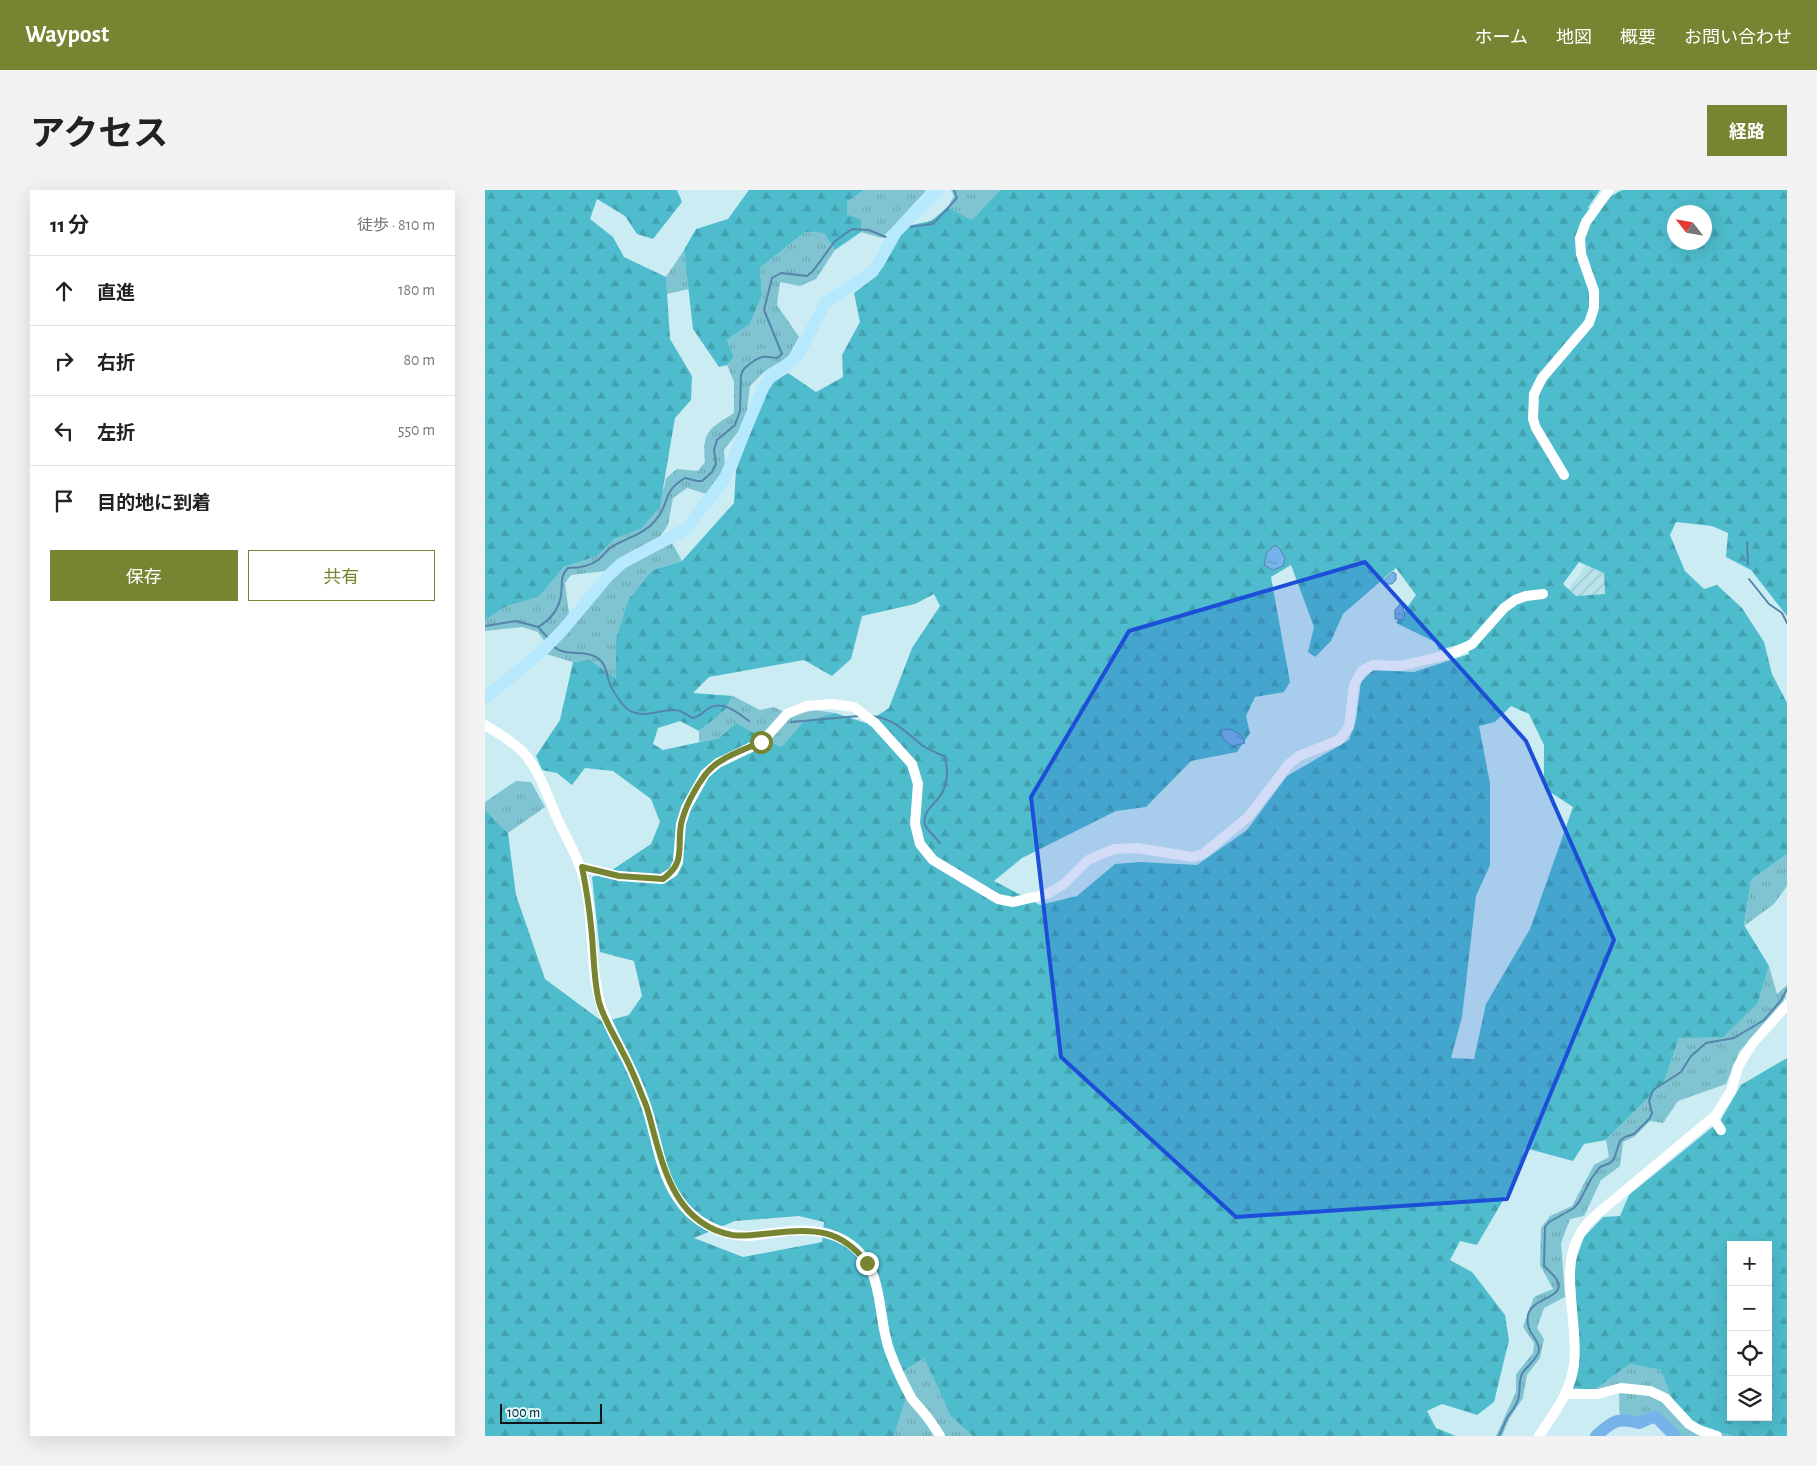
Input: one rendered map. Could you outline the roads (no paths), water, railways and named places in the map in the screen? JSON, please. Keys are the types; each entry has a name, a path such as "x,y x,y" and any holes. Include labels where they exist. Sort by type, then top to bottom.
{"main road":[{"path":"485,698 541,652 562,631 608,576 622,563 687,529 725,478 764,386 771,376 792,361 799,353 826,302 871,272 878,264 895,232 937,190"}],"street":[{"path":"1564,475 1535,428 1533,418 1534,394 1542,378 1589,323 1594,308 1594,291 1581,254 1580,238 1586,222 1609,190"},
{"path":"582,867 619,876 663,879 673,872 678,862 681,824 686,808 705,774 718,763 761,742 787,714 806,706 832,704 854,707 861,712 875,723 912,764 918,784 915,824 920,844 933,860 998,898 1013,902 1047,894 1063,884 1088,860 1114,848 1137,848 1192,857 1203,854 1247,817 1289,764 1299,756 1339,740 1349,727 1354,685 1362,671 1373,665 1401,666 1454,653 1472,644 1503,608 1515,600 1526,596 1543,594"},
{"path":"485,725 516,746 536,770 582,867 588,898 599,1002 645,1101 660,1156 677,1198 691,1214 704,1224 732,1235 749,1236 806,1229 825,1232 853,1246 867,1263 874,1276 883,1330 900,1375 913,1400 940,1436"},
{"path":"1721,1130 1715,1121 1731,1091 1738,1067 1753,1044 1787,1005"},
{"path":"1539,1436 1566,1394 1574,1365 1575,1346 1570,1278 1571,1256 1579,1234 1596,1215 1717,1115"},
{"path":"1566,1394 1598,1394 1621,1388 1650,1391 1665,1398 1689,1424 1699,1430 1717,1436"}],"water":[{"path":"1275,545 1280,549 1285,559 1283,566 1273,570 1264,565 1267,552"},
{"path":"1393,572 1396,574 1396,580 1392,584 1384,584 1383,581"},
{"path":"1402,604 1405,616 1403,620 1395,619 1395,610"},
{"path":"1230,729 1241,735 1245,743 1232,746 1223,739 1221,730"}],"waterway":[{"path":"908,227 933,224 957,198 954,190"},
{"path":"538,627 556,609 561,595 562,578 568,568 591,564 613,546 646,529 660,515 669,493 677,483 685,478 702,481 712,472 716,464 714,450 717,440 735,425 740,411 741,375 743,371 761,357 777,358 782,354 764,310 772,278 781,273 807,276 813,271 835,241 852,229 869,230 888,238"},
{"path":"1747,542 1748,565"},
{"path":"1749,579 1769,604 1782,613 1787,623"},
{"path":"485,626 516,621 538,627 548,638"},
{"path":"553,646 563,651 584,653 598,658 605,667 609,682 616,696 632,712 650,714 675,710 693,718 714,706 725,706 749,721"},
{"path":"791,722 859,716"},
{"path":"873,716 888,720 906,731 923,746 944,756 947,774 945,787 925,815 924,820 926,827 940,843"},
{"path":"1499,1436 1515,1406 1523,1372 1535,1359 1539,1350 1537,1342 1528,1327 1528,1315 1536,1304 1557,1291 1559,1286 1556,1278 1544,1266 1545,1227 1549,1222 1574,1208 1600,1167 1614,1159 1620,1141 1634,1134 1650,1118 1652,1113 1649,1101 1653,1090 1681,1072 1691,1056 1706,1043 1734,1038 1764,1020 1781,1000 1787,989"},
{"path":"1596,1436 1616,1422 1625,1420 1639,1423 1653,1417 1657,1418 1675,1436"}]}
